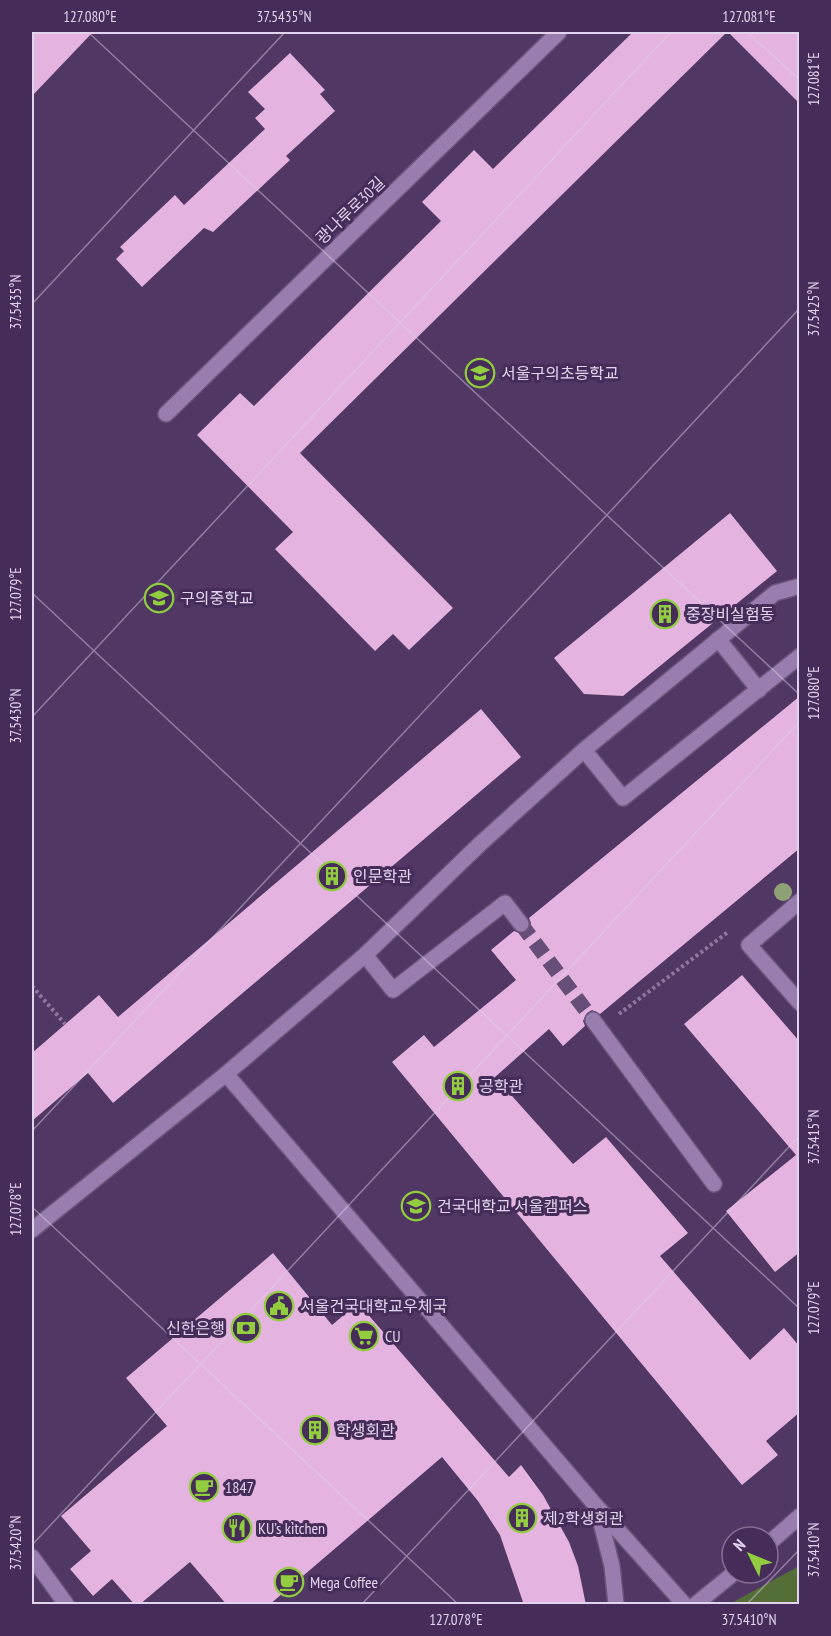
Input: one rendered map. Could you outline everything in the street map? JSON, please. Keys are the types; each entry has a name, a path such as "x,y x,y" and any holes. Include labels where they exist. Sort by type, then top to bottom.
{"street":[{"name":"광나루로30길","path":"166,414 559,32"},
{"path":"32,1230 226,1074 365,955 480,844 584,750 775,593 800,586"},
{"path":"718,639 759,690"},
{"path":"584,750 623,798 800,656"},
{"path":"800,901 749,945 800,1003"},
{"path":"365,955 393,990 506,903 521,924"},
{"path":"596,1024 714,1184"},
{"path":"226,1074 597,1507 684,1605"},
{"path":"597,1507 612,1566 616,1605"},
{"path":"780,1534 800,1516"},
{"path":"32,1557 66,1605"},
{"path":"696,1605 720,1585"}],"path":[{"path":"596,1024 728,932 749,945"},
{"path":"32,986 65,1024"}],"green space":[{"path":"799,1566 799,1604 732,1604 764,1585 780,1585 780,1576"}],"building":[{"path":"32,32 93,32 32,96"},
{"path":"633,32 727,32 300,453 453,608 409,650 393,634 375,651 275,549 293,532 197,435 240,393 254,406 441,221 422,202 474,150 493,169"},
{"path":"728,32 800,32 800,104"},
{"path":"290,53 325,90 320,94 335,111 286,156 290,160 213,232 204,228 142,287 116,259 124,251 120,247 175,195 184,205 265,129 255,118 265,109 248,92"},
{"name":"중장비실험동","path":"730,513 777,571 623,696 584,694 554,658"},
{"name":"공학관","path":"800,696 800,848 600,1014 592,1010 587,1013 583,1021 585,1026 563,1046 549,1029 495,1077 573,1164 606,1137 688,1233 660,1256 750,1360 784,1328 800,1347 800,1412 766,1441 778,1455 742,1485 392,1062 424,1035 434,1047 516,980 491,950 514,931 522,934 527,931 531,923 529,918"},
{"name":"인문학관","path":"481,709 521,757 113,1103 88,1073 32,1121 32,1053 99,995 118,1017"},
{"path":"742,975 800,1042 800,1252 775,1272 726,1211 796,1155 684,1024"},
{"name":"학생회관","path":"273,1253 332,1325 358,1303 509,1477 521,1465 543,1495 569,1542 578,1566 586,1605 524,1605 500,1535 478,1501 442,1457 269,1605 227,1605 190,1562 139,1605 135,1605 112,1579 93,1596 70,1569 91,1551 61,1516 167,1426 126,1378"}],"tunnel":[{"path":"521,924 593,1020"}],"place":[{"name":"서울구의초등학교","path":"480,373"},
{"name":"구의중학교","path":"159,598"},
{"name":"중장비실험동","path":"665,614"},
{"name":"인문학관","path":"332,876"},
{"name":"공학관","path":"458,1086"},
{"name":"건국대학교 서울캠퍼스","path":"416,1206"},
{"name":"서울건국대학교우체국","path":"279,1306"},
{"name":"신한은행","path":"246,1328"},
{"name":"CU","path":"364,1336"},
{"name":"학생회관","path":"315,1430"},
{"name":"1847","path":"204,1487"},
{"name":"제2학생회관","path":"522,1518"},
{"name":"KU’s kitchen","path":"237,1528"},
{"name":"Mega Coffee","path":"289,1582"}]}
